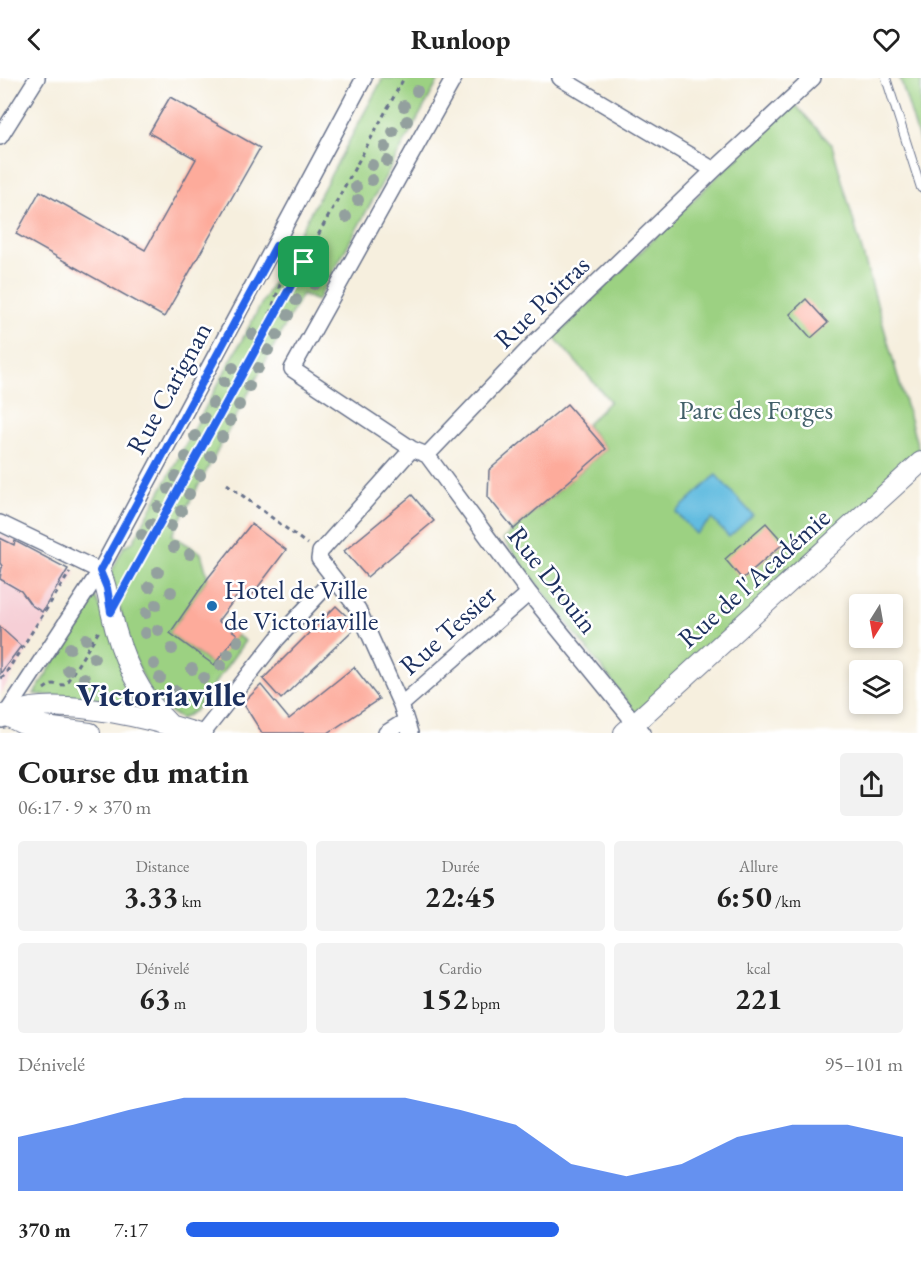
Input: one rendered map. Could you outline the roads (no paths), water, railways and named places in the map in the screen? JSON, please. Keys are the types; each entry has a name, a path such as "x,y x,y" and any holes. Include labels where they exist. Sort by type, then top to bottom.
{"street":[{"path":"0,137 6,115 37,78"},
{"name":"Rue Carignan","path":"2,718 100,571 364,78"},
{"name":"Rue Drouin","path":"454,78 292,369 419,452 634,730"},
{"path":"560,78 714,170"},
{"name":"Rue Poitras","path":"333,579 319,560 320,552 419,452 813,78"},
{"name":"Rue de l'Académie","path":"634,730 921,462"},
{"path":"0,523 100,571 107,588 111,612 134,679 154,710 170,725"},
{"path":"203,733 277,639 333,579 358,609 401,705 408,727 386,733"},
{"name":"Rue Tessier","path":"401,705 529,593"},
{"path":"2,718 32,708 82,710 138,718 196,733"},
{"path":"2,718 23,724 90,733"}],"lane":[{"path":"886,78 921,188"}],"water":[{"path":"716,475 753,515 729,537 712,519 696,534 676,512"}],"place":[{"name":"Hotel de Ville de Victoriaville","path":"212,606"}],"district":[{"name":"Victoriaville","path":"161,694"}],"park label":[{"name":"Parc des Forges","path":"756,410"}]}
